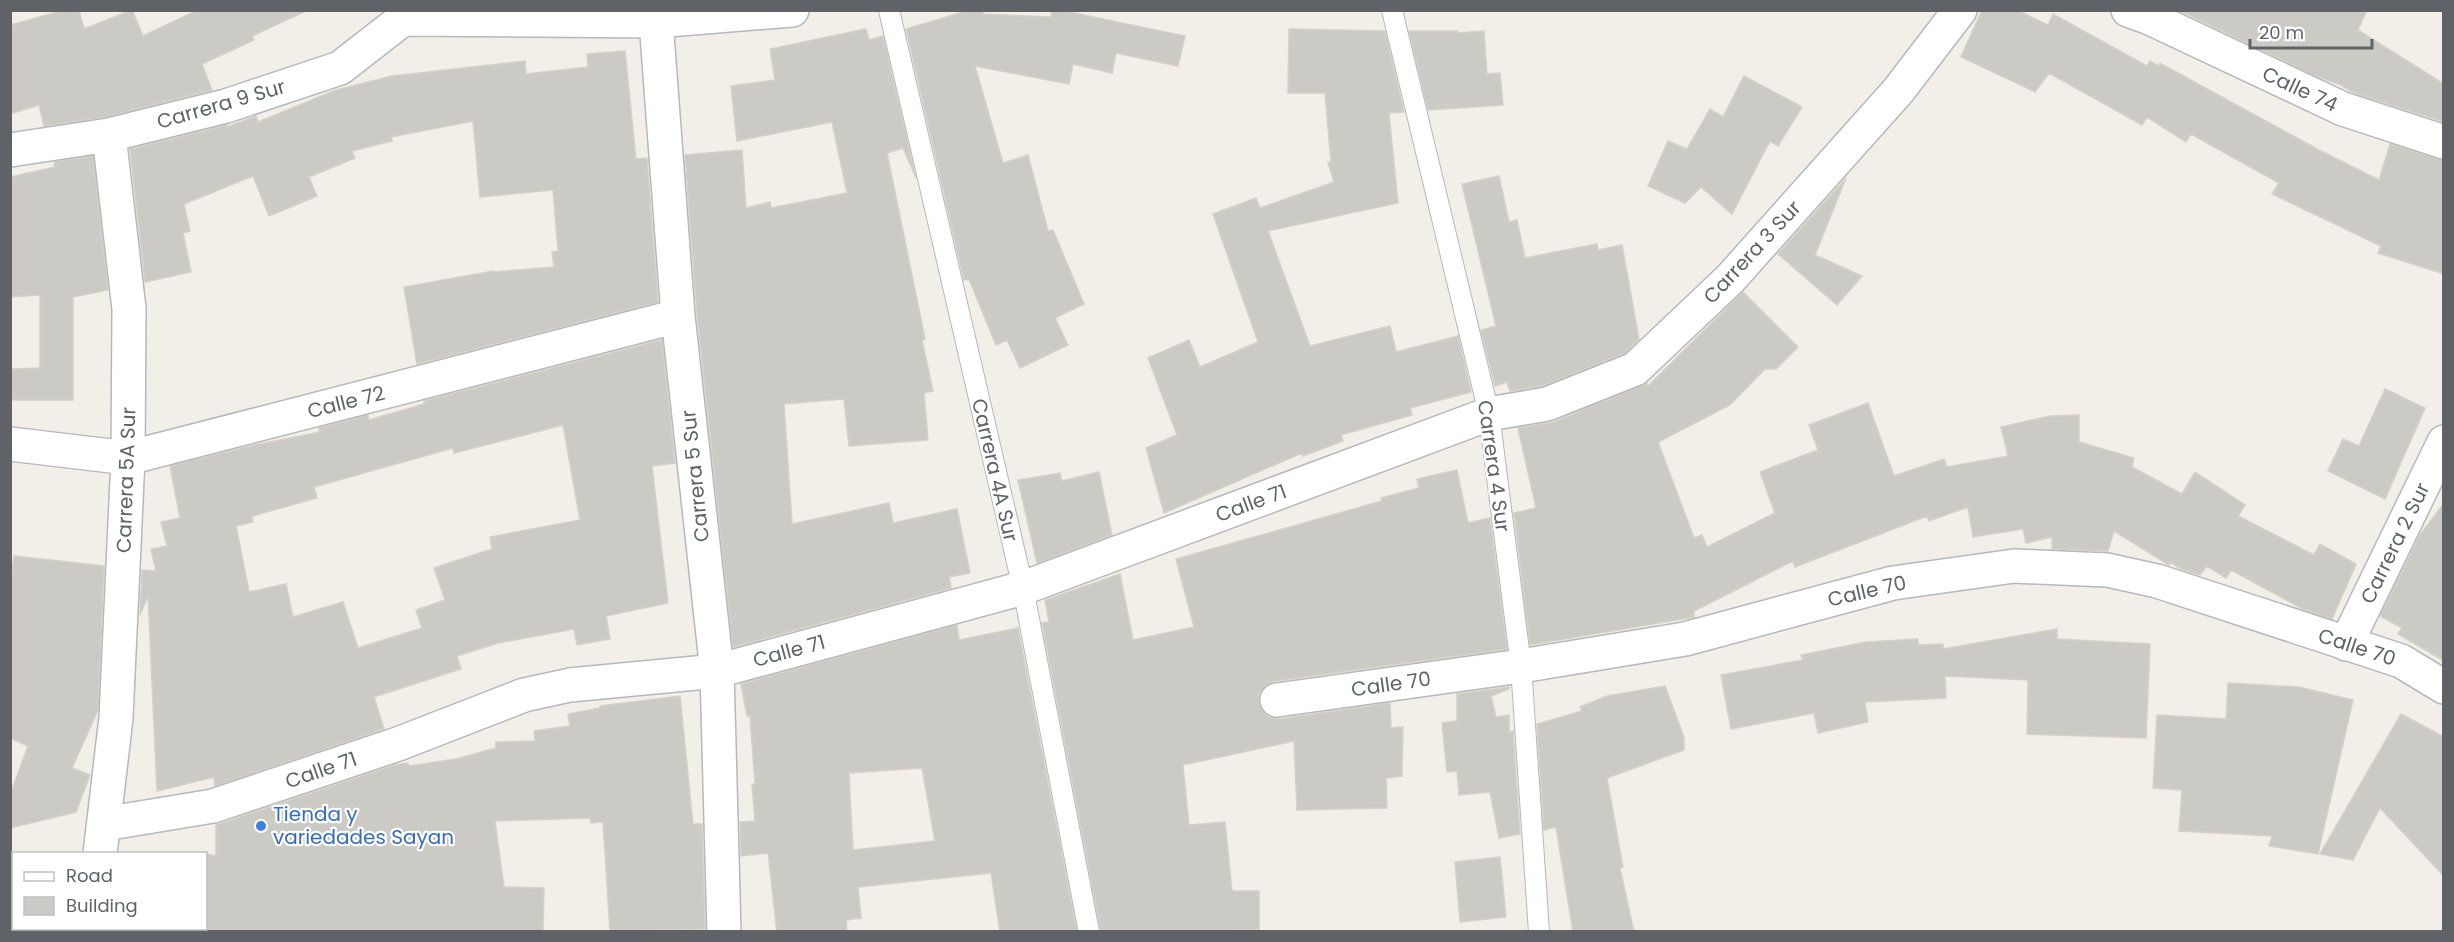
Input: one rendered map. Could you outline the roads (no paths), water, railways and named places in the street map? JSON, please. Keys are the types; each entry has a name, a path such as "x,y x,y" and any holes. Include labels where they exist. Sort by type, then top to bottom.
{"street":[{"path":"407,15 656,21 792,10"},
{"name":"Carrera 3 Sur","path":"1489,414 1547,404 1635,369 1730,279 1898,91 1960,10"},
{"name":"Calle 74","path":"2128,10 2150,18 2343,109 2444,142"},
{"name":"Carrera 9 Sur","path":"10,150 109,135 226,106 340,68 407,15"},
{"name":"Carrera 5 Sur","path":"656,21 678,316 717,670 724,932"},
{"name":"Carrera 5A Sur","path":"102,839 116,718 128,458 129,309 109,135"},
{"name":"Calle 72","path":"10,444 128,458 678,316"},
{"name":"Calle 71","path":"102,839 213,806 398,744 524,694 570,685 717,670 1023,588 1489,414"},
{"name":"Carrera 2 Sur","path":"2346,644 2444,442"},
{"name":"Calle 70","path":"1277,700 1521,666 1685,639 1893,583 2014,567 2107,570 2157,580 2401,661 2444,687"}],"lane":[{"name":"Carrera 4A Sur","path":"889,10 1023,588 1089,932"},
{"name":"Carrera 4 Sur","path":"1392,10 1489,414 1521,666 1539,932"}],"place":[{"name":"Tienda y variedades Sayan","path":"261,826"}]}
